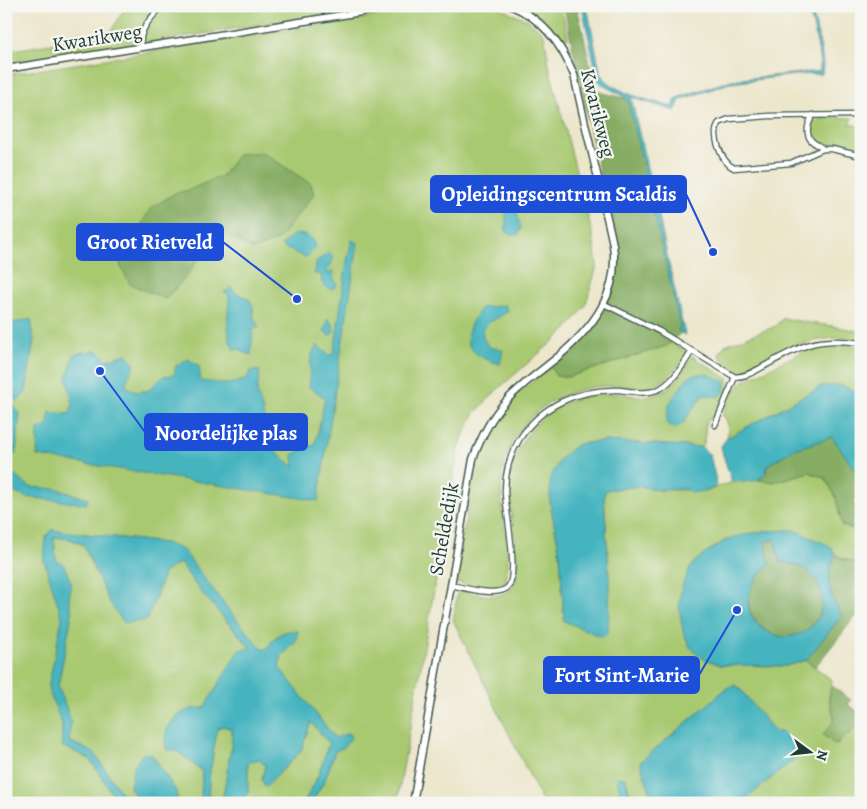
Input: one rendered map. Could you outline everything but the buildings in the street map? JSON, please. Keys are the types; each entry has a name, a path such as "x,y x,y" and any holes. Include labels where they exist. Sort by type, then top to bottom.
{"street":[{"path":"141,47 140,38 144,29 162,6"},
{"name":"Kwarikweg","path":"6,68 400,6"},
{"name":"Kwarikweg","path":"512,6 526,13 547,30 562,50 574,75 613,247 611,283 603,306"},
{"path":"814,115 808,125 807,132 812,142 824,149"},
{"path":"861,115 729,119 719,123 716,130 716,137 724,161 734,168 791,163 824,149 861,156"},
{"path":"603,306 659,331 736,378 747,375 808,344 831,340 861,342"},
{"name":"Scheldedijk","path":"413,803 473,458 480,439 492,418 507,399 576,342 596,318 603,306"},
{"path":"451,585 492,592 506,588 511,583 511,541 505,492 507,468 516,446 528,427 546,409 565,399 583,393 604,390 646,393 658,390 668,383 692,351"},
{"path":"715,425 736,378"}],"green space":[{"path":"126,6 378,6 6,65 6,51 109,35"},
{"path":"439,6 495,6 528,20 544,34 550,70 593,236 597,266 585,307 566,330 498,389 475,413 463,436 457,458 397,803 311,803 328,772 335,747 335,738 278,667 282,655 295,643 275,637 267,649 262,650 182,550 165,543 52,530 44,560 63,618 49,689 62,724 62,746 90,759 118,803 6,803 6,75"},
{"path":"520,6 561,6 568,38 558,38 540,20"},
{"path":"564,6 577,6 596,91 627,99 655,198 683,331 666,346 568,377 556,376 551,367 579,344 599,320 607,305 614,284 616,247"},
{"path":"852,118 850,124 861,127 861,152 819,142 812,137 812,124 817,120"},
{"path":"262,152 311,184 314,194 278,240 253,250 228,235 208,245 186,277 165,299 130,284 120,265 150,209 175,193 189,190 223,175 238,154"},
{"path":"783,318 861,332 861,341 844,338 813,341 785,352 742,374 727,367 719,354 725,345 774,327"},
{"path":"671,342 688,353 670,375 657,385 643,388 603,386 587,388 557,399 531,417 512,443 505,461 503,473 501,491 508,555 506,578 503,584 493,587 480,587 455,582 476,459 490,429 509,402 551,367 556,376 568,377 666,346"},
{"path":"831,344 861,346 861,371 855,372 861,380 861,399 855,391 822,386 727,438 727,423 722,415 735,389 742,382 810,348"},
{"path":"692,356 728,379 729,385 727,394 716,414 706,422 704,443 701,447 605,441 578,444 550,502 560,555 564,621 602,637 610,588 604,496 606,490 640,486 659,490 710,490 732,482 759,480 774,482 809,472 825,478 836,497 842,526 861,531 861,563 843,558 836,554 830,546 793,530 763,531 726,540 708,551 720,665 786,666 806,660 832,680 829,698 834,717 836,745 861,723 861,803 741,803 801,754 775,732 735,685 727,688 640,762 654,803 632,803 626,778 618,778 620,792 609,796 606,803 543,803 453,620 458,590 492,596 505,593 510,590 514,583 516,558 509,493 510,475 517,451 538,422 549,412 561,405 588,396 619,394 644,396 660,393 670,387"},
{"path":"832,437 861,478 861,489 853,503 861,510 861,531 842,526 836,497 825,478 809,472 774,482 759,480 766,474 768,465 792,450"},
{"path":"54,537 70,539 84,545 94,572 146,620 165,571 180,563 201,592 251,649 239,651 204,708 182,713 167,729 177,751 202,771 201,803 178,803 176,791 152,754 130,787 140,803 128,803 94,753 69,741 71,721 58,686 72,613 69,599 71,583 56,561"},
{"path":"775,539 788,563 810,573 818,582 822,594 821,609 814,623 803,633 791,637 778,636 766,631 750,611 748,598 752,584 770,564 765,542"},
{"path":"835,555 846,560 861,563 861,617 855,617 815,667 806,660 842,616 829,587 830,573"},
{"path":"831,686 851,700 848,705 859,712 861,709 861,723 836,745 823,735 833,722 834,717 829,698"},
{"path":"310,721 329,743 318,776 304,803 240,803 248,792 248,763 258,759 265,765 262,780 266,787 301,751"},
{"path":"223,726 232,729 232,742 222,803 208,803 209,778 217,729"}],"water":[{"path":"582,6 587,6 600,71 605,79 631,95 672,107 677,98 731,80 820,71 818,47 808,6 811,6 821,51 822,74 794,75 730,83 680,100 675,111 631,97 685,335 678,331 680,325 628,101 598,80"},
{"path":"511,184 516,184 514,203 521,228 518,235 511,235 506,231 506,188"},
{"path":"294,234 307,235 313,241 316,248 308,256 304,257 281,246"},
{"path":"352,240 358,243 318,501 37,456 38,430 47,426 50,412 69,414 73,404 67,379 74,355 82,352 98,351 107,360 126,354 135,364 125,385 137,392 149,390 163,376 174,375 176,366 188,359 199,366 201,381 229,384 245,380 252,370 260,371 257,391 269,445 294,467 293,455 306,447 315,445 325,398 309,387 311,356 317,345 329,355 334,353 347,261"},
{"path":"330,252 334,258 326,274 334,271 333,278 337,285 333,289 327,288 323,284 321,274 314,274 317,261"},
{"path":"231,287 236,293 249,299 253,306 254,319 259,328 253,329 251,355 242,352 240,349 234,350 228,337 229,295 224,291 229,291"},
{"path":"505,305 508,311 486,324 482,333 489,347 503,350 500,364 478,355 472,350 468,343 468,336 469,328 481,308"},
{"path":"328,318 333,325 334,332 329,336 324,331"},
{"path":"31,319 34,340 26,392 18,401 6,391 6,322 14,323"},
{"path":"695,374 708,374 726,382 724,392 718,397 703,395 683,423 675,428 666,423 669,404 687,378"},
{"path":"840,385 855,391 861,399 861,478 832,437 792,450 768,465 763,476 759,479 732,482 721,446 727,438 822,386"},
{"path":"6,398 20,413 16,454 6,453"},
{"path":"605,441 701,447 710,455 717,485 710,490 691,493 687,489 659,490 640,486 606,490 604,496 610,588 608,633 602,637 564,621 560,555 550,502 550,478 561,458 578,444"},
{"path":"6,474 15,476 30,487 58,489 88,499 86,504 25,497 6,489"},
{"path":"52,530 165,543 183,550 227,608 262,649 267,649 280,634 287,631 298,631 295,643 282,655 279,667 335,738 349,733 351,738 343,748 335,751 325,780 311,803 304,803 318,776 329,743 311,722 301,751 265,787 262,780 265,765 258,759 248,763 248,792 240,803 222,803 232,742 232,729 223,726 217,729 209,778 208,803 201,803 202,771 177,751 167,750 165,744 166,732 172,721 182,713 190,709 204,708 239,650 251,648 201,592 180,563 165,571 147,620 124,623 108,600 84,545 70,539 54,537 56,561 63,563 71,582 69,599 72,613 58,686 71,721 69,741 94,753 128,803 118,803 90,759 62,746 62,724 48,689 62,618 44,560 46,537"},
{"path":"793,530 830,546 835,555 829,580 831,593 842,616 806,660 786,666 720,665 702,658 690,647 683,632 679,606 682,586 689,570 695,561 726,540 763,531","holes":["774,539 781,563 797,566 810,573 818,584 822,597 821,610 816,622 806,631 787,637 777,636 763,629 750,613 748,604 756,579 770,564 765,542"]},
{"path":"735,685 775,732 783,732 801,754 741,803 654,803 640,762 727,688"},
{"path":"143,754 151,754 176,791 178,803 140,803 130,787 134,766"},
{"path":"617,777 625,778 632,803 606,803 609,796 620,792"}],"place":[{"name":"Opleidingscentrum Scaldis","path":"713,252"},
{"name":"Groot Rietveld","path":"297,299"},
{"name":"Noordelijke plas","path":"100,371"},
{"name":"Fort Sint-Marie","path":"737,610"}]}
